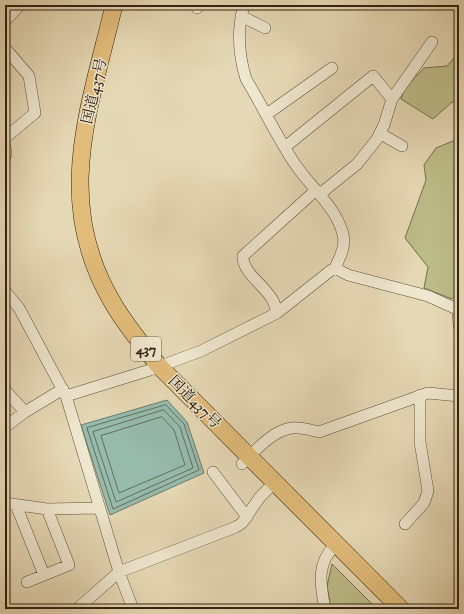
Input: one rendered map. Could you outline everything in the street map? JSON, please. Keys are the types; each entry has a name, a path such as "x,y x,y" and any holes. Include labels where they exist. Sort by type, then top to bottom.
{"highway":[{"name":"国道437号","path":"103,5 76,123 69,161 71,222 80,255 96,296 119,333 332,547 401,609"},
{"name":"国道437号","path":"114,5 86,125 80,162 79,194 82,220 92,259 113,305 155,368"},
{"name":"国道437号","path":"332,547 386,609"}],"street":[{"path":"5,21 20,5"},
{"path":"5,427 25,412 65,392 155,368 201,351 277,313 336,268 344,248 343,235 327,202 294,164 246,79 243,68 240,27 244,5"},
{"path":"241,16 265,28"},
{"path":"277,313 273,301 267,292 245,266 243,256 318,192 357,164 381,134 392,99 432,42"},
{"path":"5,48 29,76 35,113 5,138"},
{"path":"267,114 332,68"},
{"path":"285,147 373,76 392,99"},
{"path":"381,134 402,146"},
{"path":"336,268 348,275 428,296 458,310 459,325"},
{"path":"5,291 19,308 65,392 119,572 134,609"},
{"path":"5,390 25,412"},
{"path":"245,460 271,438 290,428 302,428 319,432 420,395 428,393 459,396"},
{"path":"405,524 424,503 428,491 420,442 420,395"},
{"path":"213,472 247,517"},
{"path":"77,609 119,572 236,526 247,517 260,497 271,486"},
{"path":"10,504 47,509 100,508"},
{"path":"10,504 44,575"},
{"path":"27,582 69,565 47,509"},
{"path":"325,609 320,583 323,562 332,547"}],"green space":[{"path":"459,52 459,104 452,102 433,119 401,99 404,89 424,68 447,66"},
{"path":"453,141 459,141 459,292 452,299 424,288 428,267 405,238 426,180 424,165 436,148"},
{"path":"332,564 377,609 331,609 327,586"}],"water":[{"path":"167,400 187,422 204,473 110,515 81,425"}]}
